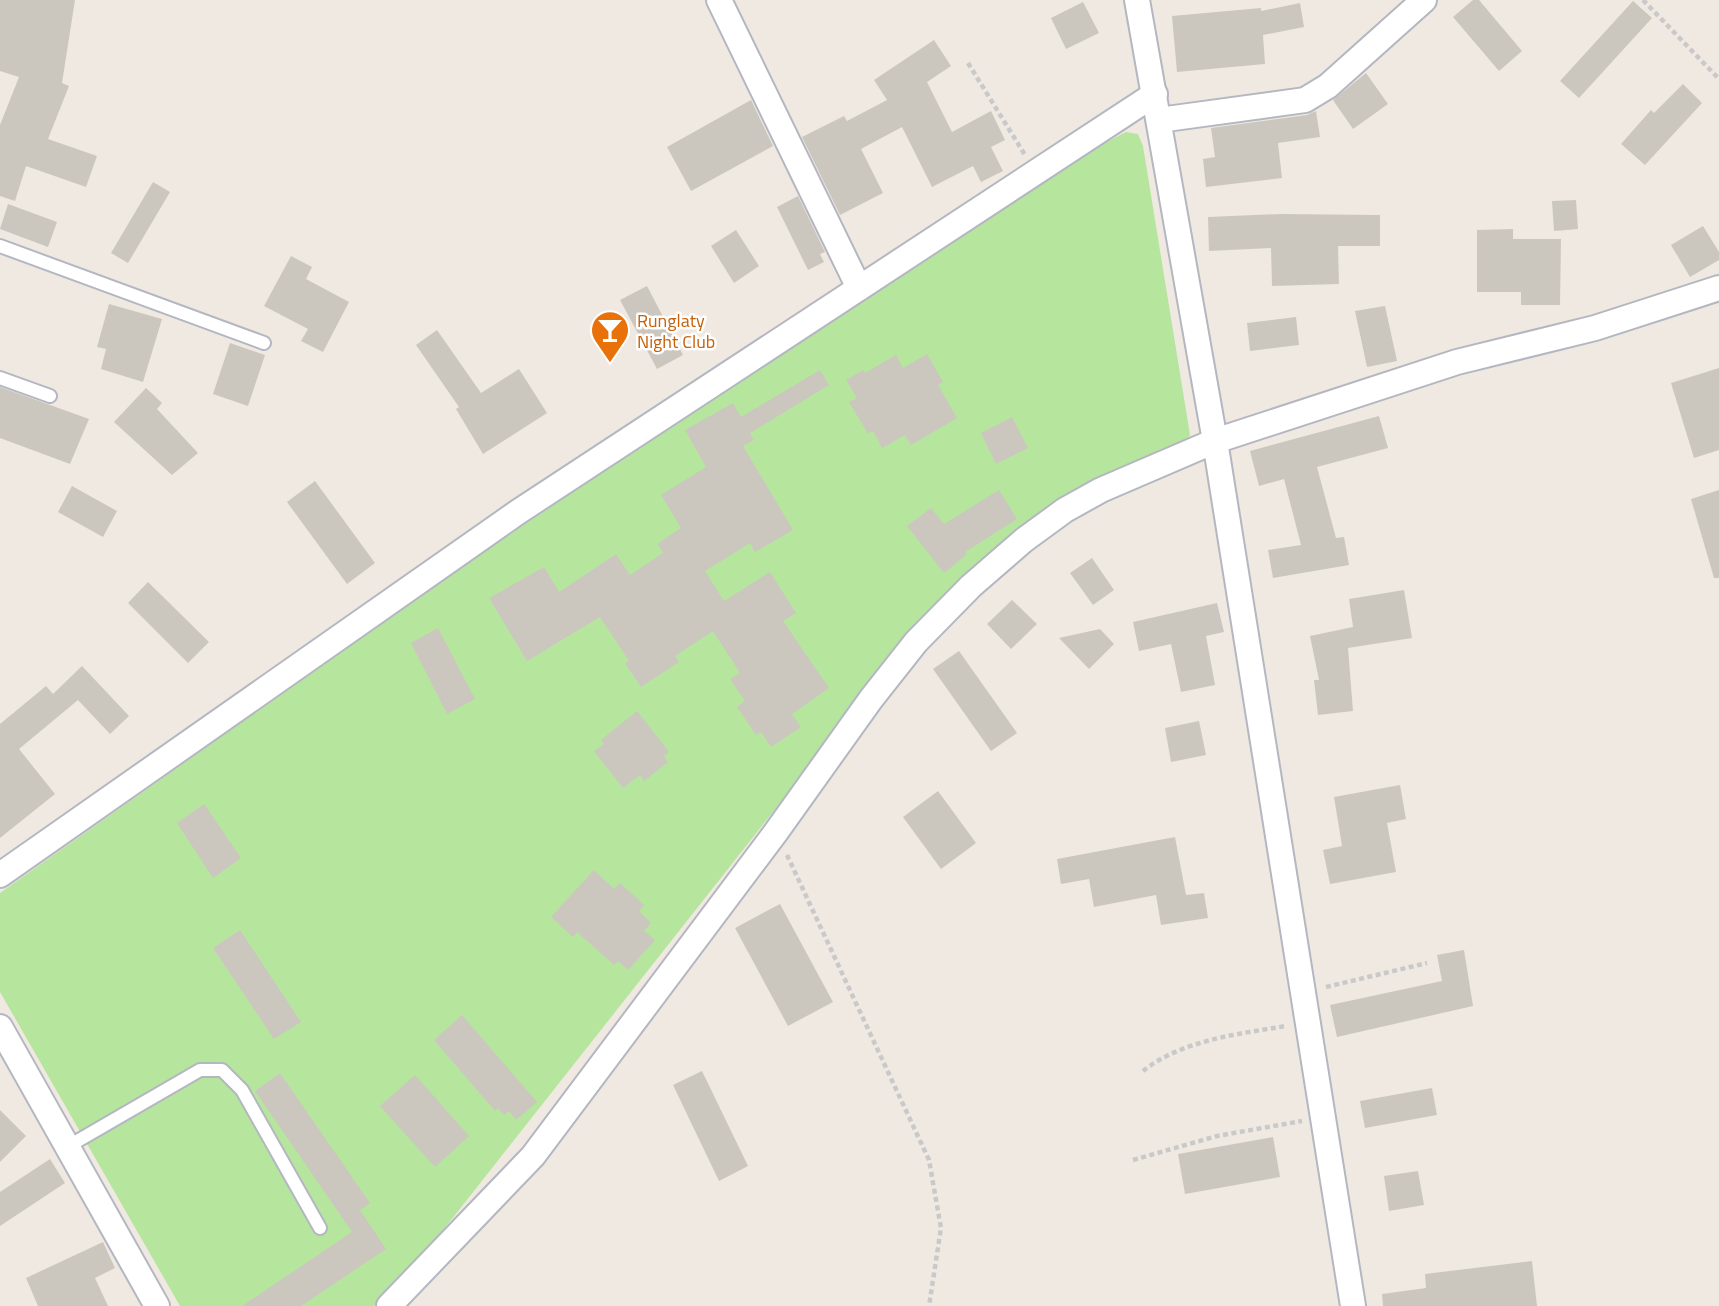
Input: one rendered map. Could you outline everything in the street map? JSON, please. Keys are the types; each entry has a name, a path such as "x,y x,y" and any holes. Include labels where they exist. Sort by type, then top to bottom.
{"street":[{"path":"719,0 859,288"},
{"path":"1137,0 1215,441 1353,1306"},
{"path":"1159,120 1306,100 1328,86 1424,0"},
{"path":"0,875 518,512 1155,94"},
{"path":"389,1306 533,1156 776,832 871,698 916,642 971,586 1065,510 1101,490 1215,441 1457,362 1595,328 1719,288"},
{"path":"0,1027 157,1306"}],"lane":[{"path":"0,246 264,342"},
{"path":"0,378 50,396"},
{"path":"67,1147 200,1070 222,1070 242,1090 320,1228"}],"path":[{"path":"1643,0 1719,79"},
{"path":"968,64 1035,172"},
{"path":"776,832 929,1160 941,1228 929,1306"},
{"path":"1303,992 1427,963"},
{"path":"1143,1072 1160,1058 1226,1036 1308,1022"},
{"path":"1133,1160 1217,1136 1323,1118"}],"green space":[{"path":"1126,132 1138,134 1143,146 1190,435 1187,442 1033,519 944,595 429,1248 374,1306 180,1306 0,992 0,893 457,570 1035,180"}],"building":[{"path":"0,0 75,0 62,83 69,86 48,139 97,156 86,187 26,166 15,201 0,196 0,125 19,77 0,71"},
{"path":"1473,0 1479,0 1522,51 1499,71 1453,17"},
{"path":"1633,1 1652,18 1579,98 1560,81"},
{"path":"1083,2 1099,33 1066,49 1051,18"},
{"path":"1300,3 1304,27 1263,35 1265,64 1177,72 1172,16 1261,8 1261,11"},
{"path":"934,40 951,66 927,82 952,132 991,111 1005,140 991,147 1003,171 981,182 973,166 932,187 902,127 861,149 883,193 840,215 802,137 844,116 847,121 887,100 874,80"},
{"path":"1366,73 1388,104 1353,129 1333,100"},
{"path":"1683,84 1702,103 1645,165 1621,144 1651,110 1654,113"},
{"path":"751,100 773,146 691,191 667,147"},
{"path":"1316,111 1320,137 1278,143 1282,178 1206,187 1203,159 1215,157 1211,128 1307,115"},
{"path":"153,182 170,192 128,263 111,253"},
{"path":"798,196 825,252 820,254 824,262 808,270 777,207"},
{"path":"1576,200 1578,229 1554,231 1552,201"},
{"path":"8,204 57,222 48,247 0,229"},
{"path":"1281,214 1380,215 1380,246 1338,246 1339,284 1272,286 1271,248 1209,251 1208,217"},
{"path":"1703,226 1719,252 1719,260 1690,277 1671,245"},
{"path":"1513,229 1513,239 1561,239 1560,305 1521,305 1521,292 1477,292 1477,230"},
{"path":"736,230 759,266 734,283 711,246"},
{"path":"291,256 312,267 306,279 349,302 323,352 301,341 308,329 264,306"},
{"path":"647,286 683,355 657,369 620,300"},
{"path":"109,304 162,319 143,382 101,369 106,349 97,347"},
{"path":"1385,306 1397,361 1367,367 1355,311"},
{"path":"1296,317 1299,345 1250,351 1247,323"},
{"path":"437,330 481,393 519,369 547,413 483,454 456,409 459,407 416,345"},
{"path":"230,343 265,355 248,406 213,394"},
{"path":"927,354 943,382 938,385 957,418 911,445 905,435 882,448 873,431 868,434 849,402 857,398 846,380 863,370 865,373 896,355 903,368"},
{"path":"1719,368 1719,450 1694,458 1671,383"},
{"path":"820,370 829,385 750,433 754,440 743,446 793,530 755,552 750,543 705,571 724,601 770,572 796,613 783,621 829,688 792,714 801,727 771,747 761,732 756,735 737,707 745,701 730,679 740,673 713,631 675,656 679,662 641,687 625,663 629,661 600,617 527,661 489,598 544,567 559,592 616,554 630,575 663,553 657,544 681,528 661,495 706,467 685,430 733,403 741,417"},
{"path":"0,387 89,419 70,464 0,438"},
{"path":"146,388 162,403 157,409 198,453 172,475 114,422"},
{"path":"1379,416 1388,448 1317,467 1336,538 1344,537 1349,565 1273,578 1268,550 1301,545 1284,479 1259,486 1250,451"},
{"path":"1012,417 1028,448 996,464 981,433"},
{"path":"315,481 375,563 347,584 287,502"},
{"path":"72,486 117,511 103,537 58,512"},
{"path":"999,490 1017,519 965,552 967,554 944,573 907,526 931,508 944,524"},
{"path":"1719,490 1719,578 1714,578 1691,499"},
{"path":"1092,558 1114,590 1093,605 1070,573"},
{"path":"148,582 209,642 188,663 128,603"},
{"path":"1404,590 1412,638 1348,648 1353,711 1318,715 1314,680 1319,680 1310,636 1353,627 1349,599"},
{"path":"1012,600 1037,624 1011,649 987,624"},
{"path":"1217,603 1224,632 1206,636 1215,685 1181,692 1171,644 1139,651 1133,622"},
{"path":"438,628 475,699 447,714 411,643"},
{"path":"1100,629 1114,644 1089,669 1059,638"},
{"path":"959,651 1017,733 991,751 933,669"},
{"path":"82,666 129,716 110,734 78,700 19,749 55,794 0,838 0,724 46,686 53,694"},
{"path":"637,711 669,752 664,756 668,762 644,781 640,775 623,788 594,751 604,744 601,740"},
{"path":"1199,721 1206,755 1171,762 1165,728"},
{"path":"1400,785 1406,819 1387,823 1396,872 1330,884 1323,850 1342,846 1334,797"},
{"path":"938,791 976,843 941,869 903,817"},
{"path":"204,804 241,858 213,878 177,823"},
{"path":"1175,837 1186,895 1204,893 1208,918 1161,925 1156,895 1094,907 1089,879 1061,884 1057,859"},
{"path":"594,870 614,889 620,883 644,905 639,911 651,923 644,931 655,940 628,970 618,961 614,965 577,932 573,937 551,917"},
{"path":"780,904 833,1002 788,1026 735,928"},
{"path":"240,930 301,1022 274,1039 213,948"},
{"path":"1464,950 1473,1006 1337,1037 1330,1005 1442,981 1437,955"},
{"path":"462,1015 537,1102 516,1120 509,1111 504,1115 498,1108 495,1111 434,1040"},
{"path":"702,1071 748,1166 719,1181 673,1085"},
{"path":"280,1073 370,1203 360,1210 386,1249 301,1306 242,1306 352,1232 255,1091"},
{"path":"415,1075 469,1136 435,1167 380,1106"},
{"path":"1432,1088 1437,1115 1365,1128 1360,1101"},
{"path":"0,1110 26,1136 0,1162"},
{"path":"1273,1137 1280,1177 1185,1194 1178,1154"},
{"path":"50,1159 65,1183 0,1226 0,1192"},
{"path":"1418,1171 1424,1205 1389,1211 1384,1176"},
{"path":"103,1242 115,1268 95,1278 108,1306 38,1306 26,1278"},
{"path":"1532,1261 1537,1306 1383,1306 1382,1294 1426,1288 1425,1274"}],"place":[{"name":"Runglaty Night Club","path":"610,364"}]}
